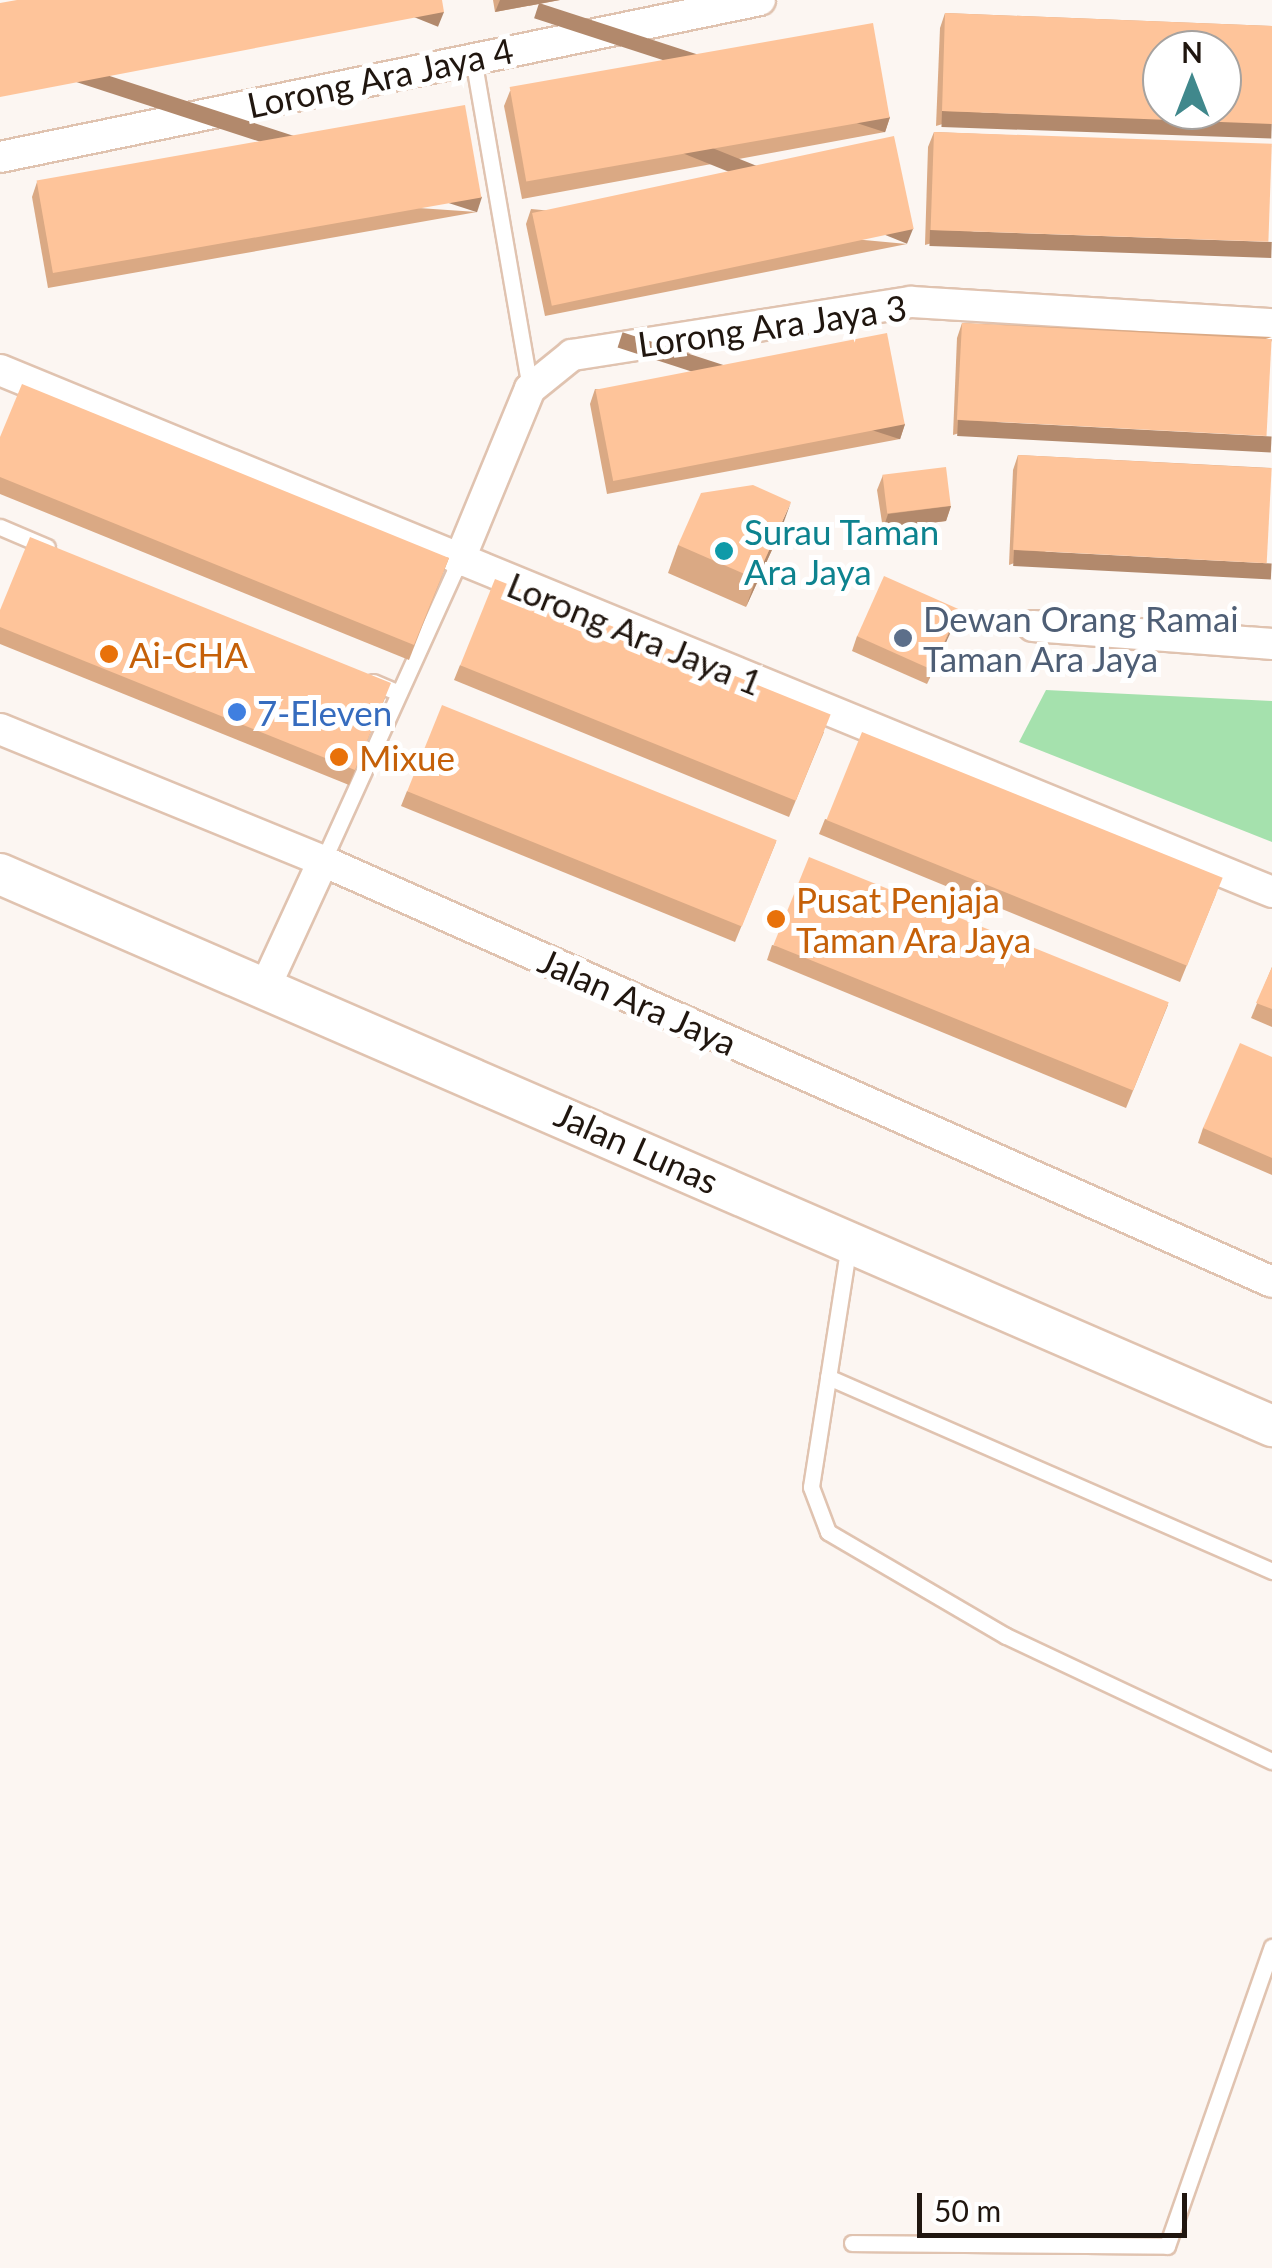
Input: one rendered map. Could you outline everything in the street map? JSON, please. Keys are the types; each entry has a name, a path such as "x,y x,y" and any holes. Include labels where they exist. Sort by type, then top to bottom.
{"main road":[{"name":"Jalan Lunas","path":"0,874 267,983 1272,1426"}],"street":[{"name":"Lorong Ara Jaya 4","path":"0,157 760,0"},
{"name":"Lorong Ara Jaya 3","path":"459,560 530,389 572,355 911,302 1272,324"},
{"name":"Lorong Ara Jaya 1","path":"0,370 1272,892"},
{"path":"1033,626 1272,644"},
{"name":"Jalan Ara Jaya","path":"0,729 323,861 1272,1282"},
{"path":"267,983 323,861"}],"lane":[{"path":"472,58 530,389"},
{"path":"0,527 72,558"},
{"path":"323,861 459,560"},
{"path":"344,671 399,693"},
{"path":"849,1240 811,1487 828,1532 1006,1636 1272,1761"},
{"path":"828,1377 1272,1571"},
{"path":"852,2243 1167,2246 1272,1947"}],"green space":[{"path":"1046,690 1272,701 1272,842 1019,742"}],"building":[{"path":"442,0 444,12 0,97 0,3"},
{"path":"945,13 1272,26 1272,124 1242,123 1242,30 1142,30 1142,119 942,111"},
{"path":"873,23 890,118 526,182 510,87"},
{"path":"465,105 481,198 53,273 37,181"},
{"path":"934,132 1272,144 1268,242 931,230"},
{"path":"894,136 914,229 552,306 532,213"},
{"path":"962,323 1272,339 1266,436 957,420"},
{"path":"887,333 905,424 613,481 595,390"},
{"path":"22,384 449,558 414,645 0,477 0,437"},
{"path":"1018,455 1272,468 1267,563 1013,550"},
{"path":"946,467 951,506 887,514 882,475"},
{"path":"753,485 791,502 756,579 678,545 701,493"},
{"path":"30,537 391,683 355,770 0,627 0,610"},
{"name":"Dewan Orang Ramai Taman Ara Jaya","path":"884,576 959,609 932,670 857,636"},
{"path":"495,579 831,715 796,801 460,665"},
{"path":"442,705 777,840 742,926 407,791"},
{"path":"862,732 1223,878 1187,966 826,820"},
{"path":"809,857 1169,1002 1133,1090 773,945"},
{"path":"1272,967 1272,1009 1256,1003"},
{"path":"1240,1043 1272,1057 1272,1158 1203,1128"}],"place":[{"name":"Surau Taman Ara Jaya","path":"724,551"},
{"name":"Dewan Orang Ramai Taman Ara Jaya","path":"903,638"},
{"name":"Ai-CHA","path":"109,654"},
{"name":"7-Eleven","path":"237,712"},
{"name":"Mixue","path":"339,757"},
{"name":"Pusat Penjaja Taman Ara Jaya","path":"776,919"}]}
